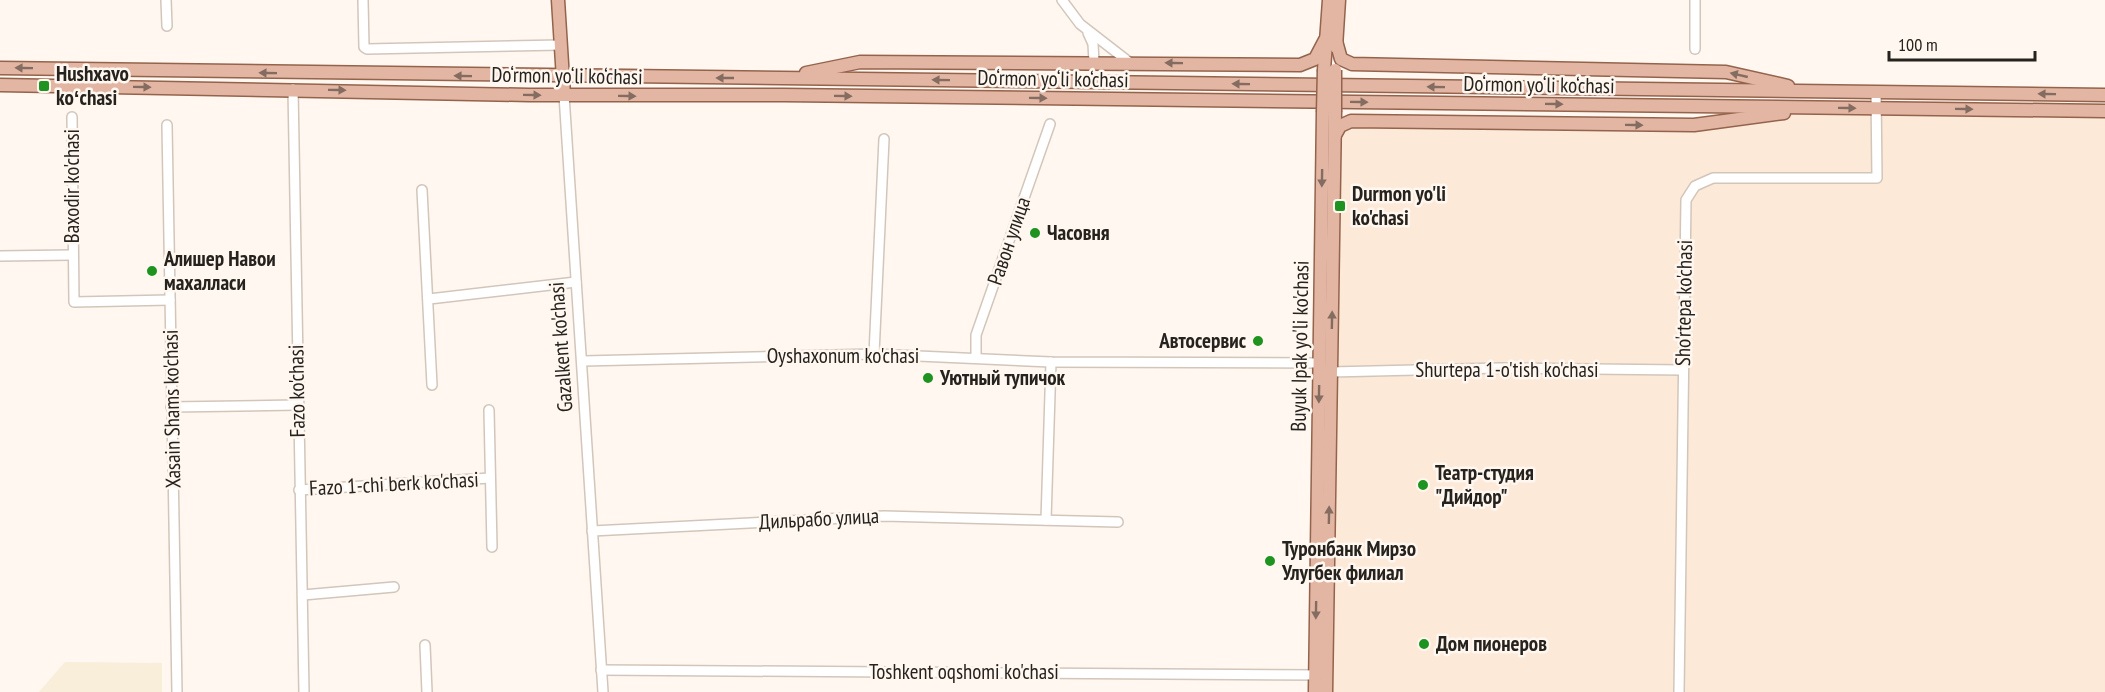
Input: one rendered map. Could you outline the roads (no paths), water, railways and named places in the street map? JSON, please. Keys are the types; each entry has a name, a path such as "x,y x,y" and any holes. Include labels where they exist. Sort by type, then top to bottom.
{"main road":[{"name":"Gazalkent ko'chasi","path":"558,0 564,95"},
{"name":"Buyuk Ipak yo'li ko'chasi","path":"1326,692 1321,675 1330,70 1329,0"},
{"name":"Buyuk Ipak yo'li ko'chasi","path":"1330,41 1339,0"},
{"path":"783,78 860,62 1129,62 1300,65 1315,59 1330,41 1341,59 1352,64 1726,72 1817,92"},
{"name":"Do‘rmon yo‘li ko‘chasi","path":"0,68 2105,95"},
{"name":"Do‘rmon yo‘li ko‘chasi","path":"0,85 564,95 784,95 2105,111"},
{"path":"1334,139 1340,126 1351,121 1694,125 1817,108"},
{"name":"Buyuk Ipak yo'li ko'chasi","path":"1325,368 1334,139 1329,112"},
{"name":"Buyuk Ipak yo'li ko'chasi","path":"1315,692 1321,675"}],"street":[{"path":"166,0 167,26"},
{"path":"363,0 364,47 368,49 561,45"},
{"path":"1062,0 1092,41 1094,62"},
{"path":"1695,0 1695,49"},
{"path":"1085,29 1129,62"},
{"name":"Fazo ko'chasi","path":"293,89 304,692"},
{"name":"Sho'rtepa ko'chasi","path":"1679,692 1685,206 1691,190 1703,181 1713,178 1877,178 1876,92"},
{"name":"Gazalkent ko'chasi","path":"564,95 603,692"},
{"name":"Baxodir ko'chasi","path":"72,117 74,302 170,300"},
{"name":"Равон улица","path":"976,358 976,335 1050,124"},
{"name":"Xasain Shams ko'chasi","path":"167,125 177,692"},
{"path":"874,354 884,139"},
{"path":"422,190 432,385"},
{"path":"0,256 72,255"},
{"path":"429,299 576,282"},
{"name":"Oyshaxonum ko'chasi","path":"583,361 874,354 1051,362 1325,368"},
{"path":"1046,520 1051,362"},
{"name":"Shurtepa 1-o'tish ko'chasi","path":"1325,368 1683,370"},
{"path":"171,407 297,405"},
{"name":"Fazo 1-chi berk ko'chasi","path":"489,410 492,547"},
{"name":"Fazo 1-chi berk ko'chasi","path":"299,490 490,478"},
{"name":"Дильрабо улица","path":"592,531 884,516 1118,522"},
{"path":"303,595 394,587"},
{"path":"425,645 427,692"},
{"name":"Toshkent oqshomi ko'chasi","path":"601,670 1321,675"}],"place":[{"name":"Hushxavo koʻchasi","path":"44,86"},
{"name":"Durmon yo'li ko'chasi","path":"1340,206"},
{"name":"Часовня","path":"1035,233"},
{"name":"Алишер Навои махалласи","path":"152,271"},
{"name":"Автосервис","path":"1258,341"},
{"name":"Уютный тупичок","path":"928,378"},
{"name":"Театр-студия \"Дийдор\"","path":"1423,485"},
{"name":"Туронбанк Мирзо Улугбек филиал","path":"1270,561"},
{"name":"Дом пионеров","path":"1424,644"}]}
